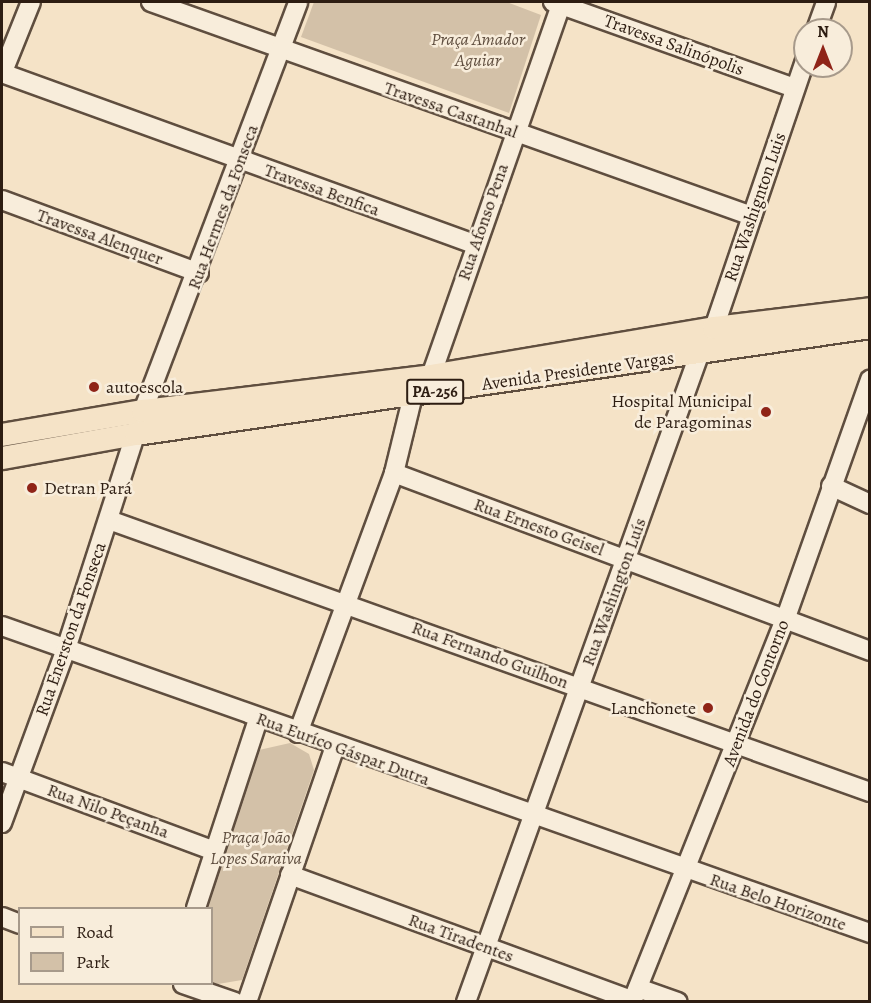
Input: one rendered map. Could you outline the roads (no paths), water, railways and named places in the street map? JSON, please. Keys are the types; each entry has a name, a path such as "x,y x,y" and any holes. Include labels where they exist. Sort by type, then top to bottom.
{"main road":[{"name":"Avenida Presidente Vargas","path":"2,435 143,411 431,376 714,328 870,309"},
{"name":"Avenida Presidente Vargas","path":"2,458 136,434 870,327"}],"street":[{"path":"2,74 31,2"},
{"name":"Travessa Castanhal","path":"151,2 280,50 752,216"},
{"name":"Rua Hermes da Fonseca","path":"136,434 143,411 199,273 298,2"},
{"name":"Travessa Salinópolis","path":"559,2 795,88"},
{"name":"Rua Afonso Pena","path":"431,376 474,244 559,2"},
{"path":"820,18 826,2"},
{"name":"Travessa Benfica","path":"2,74 474,244"},
{"name":"Rua Washignton Luis","path":"700,352 714,328 799,78"},
{"name":"Travessa Alenquer","path":"2,200 199,273"},
{"name":"Rua Washington Luís","path":"466,1002 700,352"},
{"name":"Avenida do Contorno","path":"634,996 785,620 870,380"},
{"path":"298,733 344,601 393,473 413,395"},
{"name":"Rua Enerston da Fonseca","path":"2,823 10,775 66,649 110,520 136,434"},
{"name":"Rua Ernesto Geisel","path":"393,473 870,651"},
{"path":"831,486 870,504"},
{"name":"Rua Fernando Guilhon","path":"110,520 344,601 870,792"},
{"name":"Rua Euríco Gáspar Dutra","path":"2,626 686,870"},
{"path":"197,907 258,719"},
{"path":"247,1002 335,746"},
{"name":"Rua Nilo Peçanha","path":"10,775 214,851"},
{"name":"Rua Belo Horizonte","path":"686,870 870,933"},
{"name":"Rua Tiradentes","path":"290,875 485,947 634,996 678,1002"},
{"path":"2,917 18,923"},
{"path":"185,985 202,996 235,1002"}],"place":[{"name":"autoescola","path":"94,387"},
{"name":"Hospital Municipal de Paragominas","path":"766,412"},
{"name":"Detran Pará","path":"32,488"},
{"name":"Lanchonete","path":"708,708"}],"park label":[{"name":"Praça Amador Aguiar","path":"478,50"},
{"name":"Praça João Lopes Saraiva","path":"256,848"}]}
